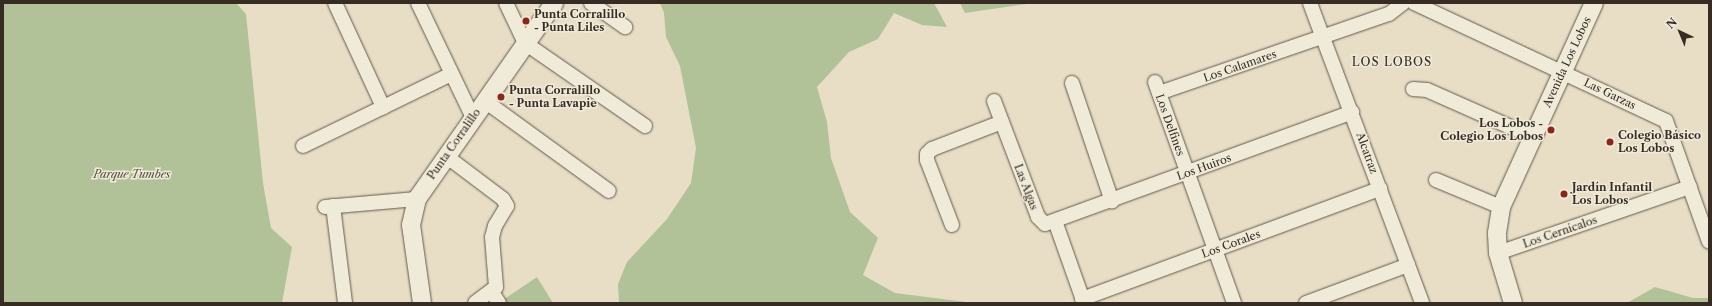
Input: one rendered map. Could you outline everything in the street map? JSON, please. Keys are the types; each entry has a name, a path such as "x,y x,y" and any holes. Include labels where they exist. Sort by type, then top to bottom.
{"street":[{"path":"335,3 383,107"},
{"path":"418,3 473,118"},
{"path":"506,3 525,43 645,126"},
{"name":"Punta Corralillo","path":"422,303 412,226 417,199 554,3"},
{"path":"591,3 625,27"},
{"name":"Alcatraz","path":"1310,3 1322,38 1352,112 1422,303"},
{"name":"Los Calamares","path":"1157,88 1322,38 1389,14 1403,3"},
{"name":"Las Garzas","path":"1414,3 1666,121 1709,242"},
{"name":"Avenida Los Lobos","path":"1513,303 1498,253 1497,233 1501,206 1594,3"},
{"path":"303,146 451,74"},
{"path":"1072,83 1112,201"},
{"name":"Los Delfines","path":"1157,88 1234,303"},
{"path":"1412,89 1426,90 1533,137"},
{"path":"485,101 608,191"},
{"name":"Las Algas","path":"994,101 1038,218 1045,224 1055,221"},
{"name":"Los Huiros","path":"1055,221 1352,112"},
{"path":"952,225 927,160 927,154 932,148 1002,122"},
{"path":"446,156 506,202 507,210 493,232 498,282 496,298 475,303"},
{"path":"1436,180 1501,206"},
{"name":"Los Cernícalos","path":"1498,253 1690,187"},
{"name":"Los Corales","path":"1083,301 1380,189"},
{"path":"345,303 329,207 417,199"},
{"path":"1055,221 1083,301"},
{"path":"1306,303 1408,265"}],"green space":[{"name":"Parque Tumbes","path":"3,3 236,3 246,14 263,183 271,228 292,247 282,303 3,303"},
{"path":"660,3 934,3 947,27 922,25 894,13 878,39 849,52 817,87 827,122 831,158 850,212 878,238 863,275 895,293 974,303 619,303 618,284 627,262 667,219 691,183 696,148 680,66 666,37 664,13"},
{"path":"960,3 1034,3 965,13"},
{"path":"537,277 553,303 505,303 503,300"},
{"path":"1655,287 1693,298 1709,298 1709,303 1627,303"}],"place":[{"name":"Punta Corralillo - Punta Liles","path":"526,21"},
{"name":"Punta Corralillo - Punta Lavapie","path":"501,97"},
{"name":"Los Lobos - Colegio Los Lobos","path":"1551,130"},
{"name":"Colegio Básico Los Lobos","path":"1610,142"},
{"name":"Jardín Infantil Los Lobos","path":"1564,194"}],"district":[{"name":"LOS LOBOS","path":"1392,62"}]}
